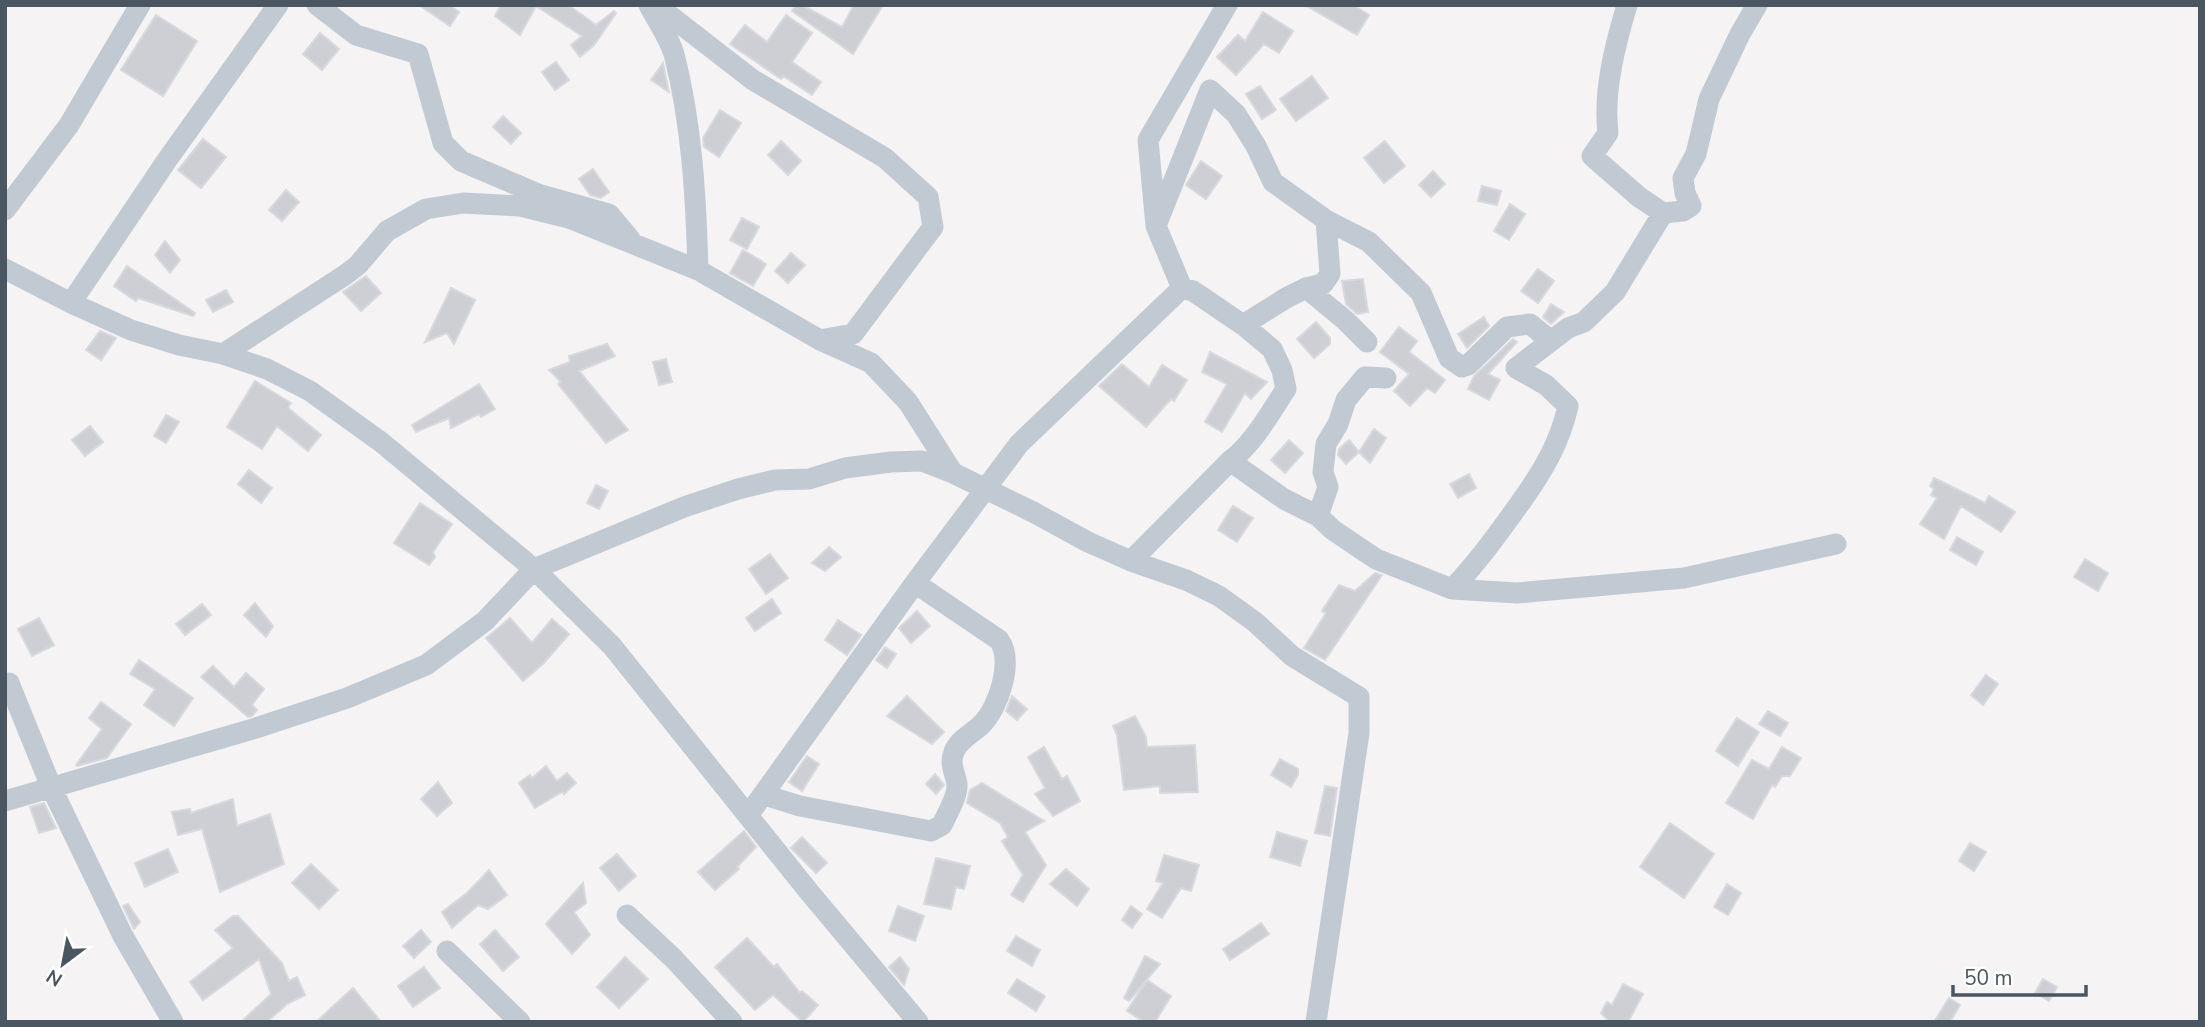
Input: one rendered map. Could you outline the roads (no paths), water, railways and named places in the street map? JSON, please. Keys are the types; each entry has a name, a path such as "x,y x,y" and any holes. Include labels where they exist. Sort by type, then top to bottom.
{"street":[{"path":"5,210 69,125 140,5"},
{"path":"71,303 167,160 278,5"},
{"path":"317,5 356,35 418,54 443,143 461,161 538,194 609,214 634,243"},
{"path":"649,5 673,51 689,131 698,270"},
{"path":"656,5 752,80 885,158 928,197 933,227 853,334 820,340"},
{"path":"1182,288 1156,226 1148,140 1227,5"},
{"path":"1627,5 1612,58 1605,109 1608,133 1592,156 1640,197 1663,212 1683,211 1691,206 1682,178 1696,154 1709,99 1757,5"},
{"path":"1198,54 1202,76 1210,90 1236,114 1256,146 1273,182 1326,220 1369,242 1421,293 1448,358 1455,364 1462,367 1468,365 1507,327 1530,324 1551,341"},
{"path":"1156,226 1210,90"},
{"path":"223,354 345,275 358,265 387,231 426,209 463,203 520,206 569,218 698,270 820,340 871,363 908,402 953,472"},
{"path":"1452,589 1506,526 1553,453 1564,425 1568,406 1546,385 1516,368 1568,328 1584,323 1615,292 1663,212"},
{"path":"1243,326 1286,298 1323,284 1330,274 1326,220"},
{"path":"5,269 131,330 179,345 223,354 267,369 310,391 381,442 534,569 612,646 810,893 918,1022"},
{"path":"1131,561 1239,454 1286,389 1282,370 1272,349 1193,291 1182,288"},
{"path":"749,814 1019,444 1182,288"},
{"path":"1306,289 1345,320 1367,342"},
{"path":"1318,516 1328,487 1322,472 1326,444 1338,424 1346,400 1366,377 1386,378"},
{"path":"5,801 347,698 426,665 485,621 534,569 684,507 763,483 809,479 845,468 922,461 953,472 1088,542 1131,561 1186,580 1219,596 1255,622 1292,656 1359,697 1359,733 1316,1022"},
{"path":"1230,461 1284,499 1318,516 1333,530 1376,559 1452,589 1517,593 1684,578 1836,544"},
{"path":"764,795 800,806 931,831 943,825 957,786 951,767 954,750 984,723 997,697 1006,676 1005,648 999,639 915,583"},
{"path":"9,683 52,789 166,1020"},
{"path":"627,915 674,959 732,1022"},
{"path":"447,951 520,1022"}]}
